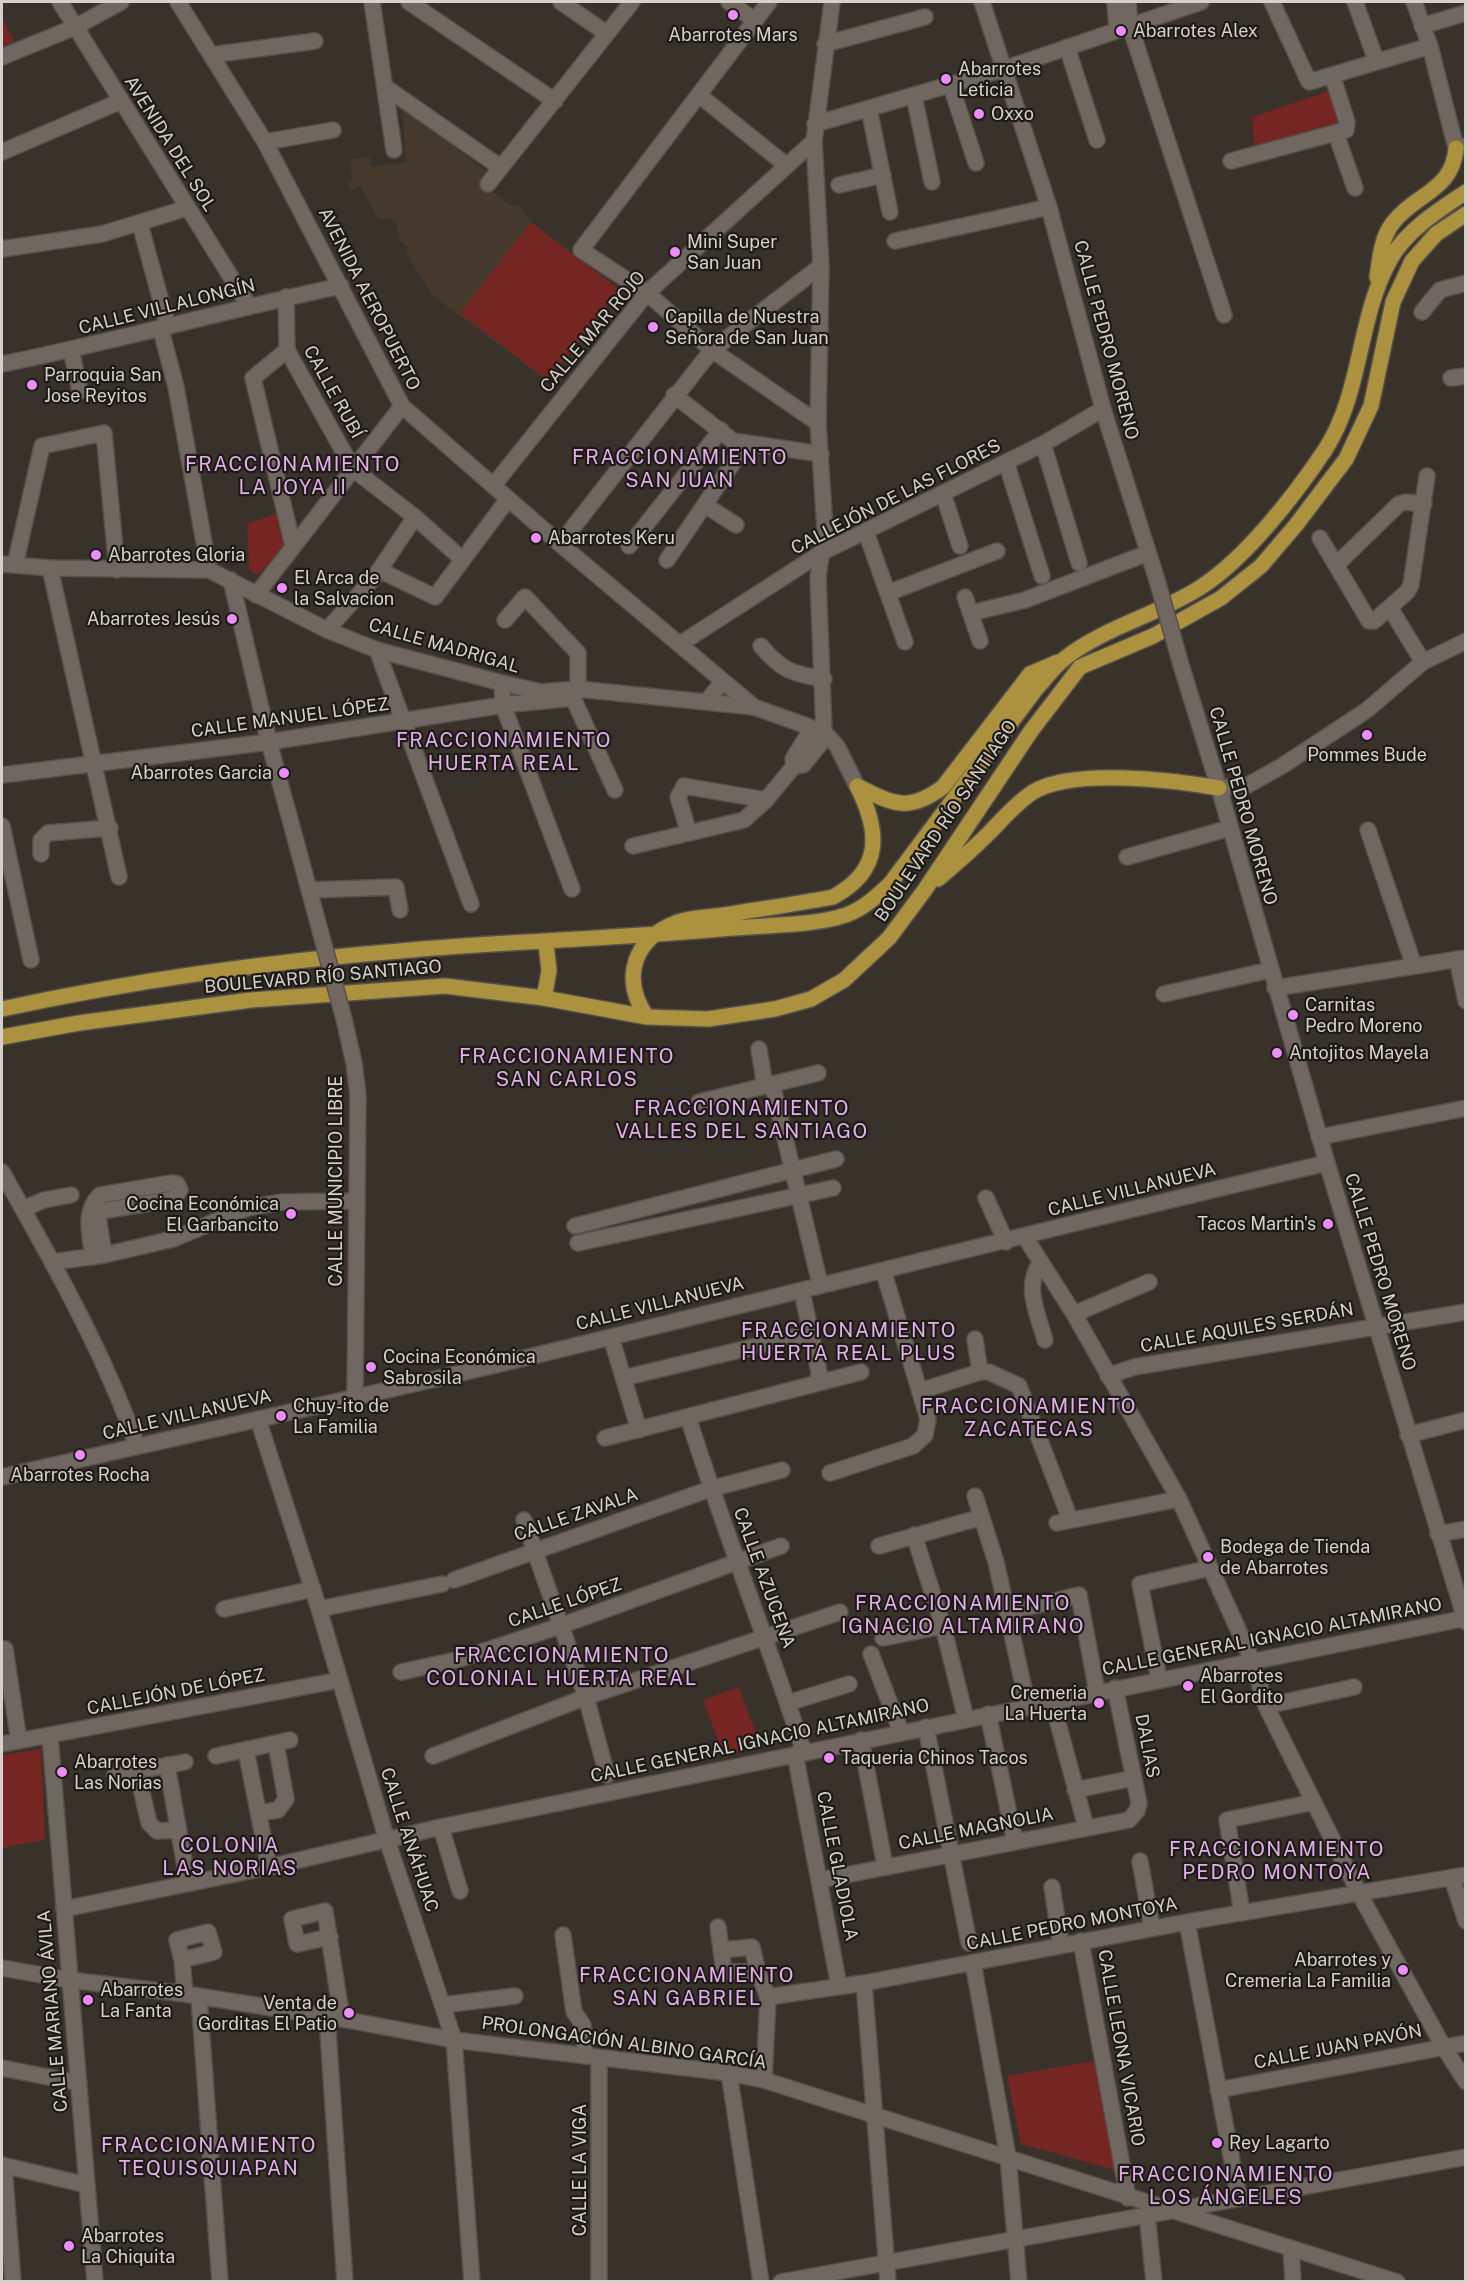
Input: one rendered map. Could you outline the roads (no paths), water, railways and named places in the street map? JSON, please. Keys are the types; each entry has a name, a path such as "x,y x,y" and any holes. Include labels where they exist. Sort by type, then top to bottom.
{"main road":[{"path":"1373,296 1382,242 1393,222 1447,177 1461,147"},
{"name":"BOULEVARD RÍO SANTIAGO","path":"2,1009 75,993 250,966 412,950 651,935 818,920 846,915 869,902 890,884 1036,689 1064,659 1097,638 1151,615 1202,586 1243,553 1275,516 1325,449 1350,398 1373,296 1392,256 1425,221 1466,192"},
{"name":"BOULEVARD RÍO SANTIAGO","path":"2,1037 79,1023 251,1000 433,987 544,998 647,1017 708,1019 775,1009 811,999 844,980 889,938 924,891 1031,731 1080,667 1153,636 1221,598 1261,566 1296,525 1346,459 1371,406 1393,302 1412,261 1436,234 1466,214"},
{"path":"857,786 887,801 903,805 930,797 943,787 1030,674 1064,659"},
{"path":"924,891 965,857 1013,808 1034,792 1055,783 1077,778 1110,777 1219,788"},
{"path":"647,1017 639,1005 633,987 633,970 638,953 651,935 679,921 833,897 851,887 869,864 873,851 873,832 869,810 857,786"},
{"path":"544,998 549,971 546,943"}],"street":[{"name":"AVENIDA DEL SOL","path":"60,2 249,306"},
{"path":"2,57 75,27 121,2"},
{"name":"AVENIDA AEROPUERTO","path":"178,2 265,142 402,406 560,544 754,707"},
{"path":"372,2 394,150"},
{"path":"409,2 555,101"},
{"path":"561,2 606,33"},
{"path":"488,184 632,2"},
{"path":"729,2 754,20"},
{"path":"769,2 581,250 647,293 712,350 818,423"},
{"path":"633,846 744,820 766,800 794,766 793,759 818,730 824,679 818,577 825,528 818,423 821,266 814,141 832,2"},
{"name":"CALLE PEDRO MORENO","path":"982,2 1049,207 1103,410 1157,580 1319,1137 1465,1620"},
{"path":"1114,2 1224,315"},
{"path":"1124,28 1128,2"},
{"path":"815,124 951,86 1201,2"},
{"path":"1272,2 1309,82 1376,60 1430,46"},
{"path":"1355,2 1376,60"},
{"path":"1414,2 1461,147"},
{"path":"1422,26 1466,13"},
{"path":"825,44 925,17"},
{"path":"211,55 315,41"},
{"path":"1067,48 1097,140"},
{"path":"1232,161 1346,130 1347,122 1332,75"},
{"path":"951,86 976,163"},
{"path":"385,87 500,167"},
{"path":"699,95 787,166"},
{"path":"914,96 932,182"},
{"path":"2,152 121,101"},
{"path":"869,109 890,212"},
{"path":"265,142 333,130"},
{"path":"1336,134 1355,188"},
{"name":"CALLE MAR ROJO","path":"493,486 647,293 814,141"},
{"path":"839,185 883,175"},
{"path":"895,241 1049,207"},
{"path":"2,249 102,234 186,208"},
{"path":"140,224 165,328 209,570"},
{"path":"560,544 674,395 712,350 821,266"},
{"path":"1422,312 1440,290 1466,283"},
{"name":"CALLE VILLALONGÍN","path":"2,364 71,350 286,297 341,286"},
{"name":"CALLE RUBÍ","path":"286,297 287,350 353,469 415,517 463,560"},
{"path":"71,350 80,391"},
{"path":"287,350 253,378 293,546"},
{"path":"674,395 733,441 821,454"},
{"path":"256,595 402,406"},
{"name":"CALLEJÓN DE LAS FLORES","path":"680,644 821,553 1043,444 1103,410"},
{"path":"629,546 720,430"},
{"path":"8,564 42,446 104,433 117,570"},
{"path":"667,560 746,444"},
{"path":"1043,444 1079,563"},
{"path":"1006,462 1042,576"},
{"path":"1320,538 1369,621 1374,621 1386,612 1411,585 1427,476"},
{"path":"943,493 960,546"},
{"path":"379,570 435,597 508,499"},
{"path":"1336,565 1399,504 1405,501 1424,504"},
{"path":"705,505 736,525"},
{"path":"327,630 379,570 415,517"},
{"path":"866,532 905,642"},
{"path":"888,593 997,551"},
{"path":"971,613 1025,600 1148,553"},
{"name":"CALLE MADRIGAL","path":"8,564 50,568 209,570 327,630 377,650 502,683 541,692 707,701 754,707 818,730"},
{"path":"50,568 96,763 119,877"},
{"name":"CALLE MUNICIPIO LIBRE","path":"231,580 269,742 354,1063 358,1095 355,1395"},
{"path":"505,620 525,597 578,653 576,693 615,790"},
{"path":"965,597 980,641"},
{"path":"1386,612 1420,665"},
{"path":"1219,788 1248,784 1302,755 1367,710 1420,665 1466,641"},
{"path":"761,646 778,666 793,674 824,679"},
{"path":"377,650 471,904"},
{"path":"707,701 723,681"},
{"path":"502,683 503,705 572,889"},
{"name":"CALLE MANUEL LÓPEZ","path":"2,775 269,742 576,693"},
{"path":"818,730 837,746 857,786"},
{"path":"689,833 678,797 684,786 766,800"},
{"path":"2,826 31,960"},
{"path":"41,854 40,840 48,833 110,828"},
{"path":"1127,857 1230,828"},
{"path":"1368,830 1414,966"},
{"path":"310,890 396,887 400,910"},
{"path":"1275,988 1461,958 1466,1001"},
{"path":"1164,994 1270,970"},
{"path":"759,1049 793,1170 820,1284"},
{"path":"699,1102 818,1073"},
{"path":"1319,1137 1466,1108"},
{"path":"575,1227 836,1159"},
{"name":"CALLE VILLANUEVA","path":"2,1477 528,1357 820,1284 1006,1242 1327,1163"},
{"path":"2,1172 52,1262 112,1382 137,1446"},
{"path":"578,1243 833,1188"},
{"path":"23,1209 44,1200 72,1195"},
{"path":"986,1198 1006,1242"},
{"path":"52,1262 98,1256 173,1239 247,1208 282,1202 357,1201"},
{"path":"671,1203 675,1222"},
{"path":"97,1207 88,1218 98,1256"},
{"path":"1025,1237 1074,1314 1179,1499 1252,1660 1266,1706 1359,1893 1443,2046 1466,2082"},
{"path":"1041,1262 1033,1272 1031,1284 1045,1340"},
{"path":"830,1473 913,1446 925,1435 928,1419 883,1270"},
{"path":"1074,1314 1149,1282"},
{"path":"804,1301 819,1372 818,1381"},
{"name":"CALLE AQUILES SERDÁN","path":"1108,1376 1134,1367 1376,1325 1466,1312"},
{"path":"623,1378 811,1333"},
{"path":"975,1339 980,1372"},
{"path":"614,1347 639,1430"},
{"path":"920,1391 989,1371 1019,1386 1064,1521 1179,1499"},
{"path":"605,1438 812,1386 818,1381 861,1372"},
{"name":"CALLE AZUCENA","path":"688,1417 710,1489 740,1563 766,1638 788,1704 800,1753"},
{"name":"CALLE ANÁHUAC","path":"258,1419 313,1589 387,1840 454,2040 472,2282"},
{"path":"1408,1435 1466,1420"},
{"name":"CALLE ZAVALA","path":"319,1609 448,1582 710,1489 782,1470"},
{"path":"975,1496 1008,1612 1028,1707"},
{"path":"879,1546 982,1517"},
{"path":"524,1520 586,1697 607,1775"},
{"path":"1438,1534 1466,1529"},
{"path":"914,1535 943,1626 966,1719"},
{"name":"CALLE LÓPEZ","path":"401,1672 459,1659 560,1626 740,1563 781,1546"},
{"path":"1159,1679 1140,1584 1210,1568"},
{"path":"224,1609 313,1589"},
{"path":"1008,1612 1079,1595 1097,1692"},
{"path":"433,1756 586,1697 840,1612"},
{"name":"CALLE GENERAL IGNACIO ALTAMIRANO","path":"64,1909 269,1867 441,1827 861,1740 1252,1660 1465,1620"},
{"path":"883,1638 943,1626"},
{"path":"4,1649 19,1741"},
{"path":"871,1654 901,1732"},
{"name":"CALLEJÓN DE LÓPEZ","path":"2,1744 340,1680"},
{"path":"788,1704 849,1684"},
{"path":"1266,1706 1354,1687"},
{"name":"DALIAS","path":"1116,1688 1134,1778 1137,1811"},
{"path":"1052,1701 1086,1827"},
{"path":"988,1714 1015,1842"},
{"path":"926,1727 969,1943"},
{"name":"CALLE MARIANO ÁVILA","path":"50,1736 95,2282"},
{"path":"861,1740 885,1866"},
{"path":"216,1756 283,1742 286,1799 278,1810 258,1813"},
{"path":"246,1750 269,1867"},
{"name":"CALLE GLADIOLA","path":"800,1753 839,1986"},
{"path":"115,1775 185,1762"},
{"path":"167,1765 188,1883"},
{"path":"137,1771 149,1823 157,1831 179,1830"},
{"path":"1075,1790 1134,1778"},
{"path":"1242,1913 1227,1820 1314,1802"},
{"name":"CALLE MAGNOLIA","path":"820,1880 1129,1820 1137,1811"},
{"path":"441,1827 460,1891"},
{"path":"1140,1861 1152,1929"},
{"path":"1459,1876 1466,1921"},
{"name":"CALLE PEDRO MONTOYA","path":"768,1997 864,1983 1081,1941 1459,1876"},
{"path":"1052,1887 1061,1945"},
{"path":"1187,1922 1239,2198"},
{"path":"718,1928 723,1972 758,1972"},
{"name":"CALLE LA VIGA","path":"563,1935 574,2012 583,2025 592,2057 600,2282"},
{"path":"330,1937 345,2282"},
{"name":"CALLE LEONA VICARIO","path":"1081,1941 1128,2198"},
{"path":"722,1950 752,1947 758,1972 768,1997 764,2080"},
{"path":"182,1960 192,1995 220,2282"},
{"path":"973,1963 1008,2157 1019,2282"},
{"name":"PROLONGACIÓN ALBINO GARCÍA","path":"2,1968 70,1980 192,1995 454,2040 729,2073 764,2080 1397,2282"},
{"path":"864,1983 888,2282"},
{"path":"443,2005 482,2002 515,1996"},
{"name":"CALLE JUAN PAVÓN","path":"1218,2090 1466,2043"},
{"path":"2,2068 79,2083"},
{"path":"729,2073 761,2282"},
{"path":"781,2282 1016,2241 1168,2209 1466,2157"},
{"path":"13,2282 3,2166 87,2185"},
{"path":"1147,2214 1154,2282"},
{"path":"1291,2248 1293,2282"}],"place":[{"name":"Abarrotes Mars","path":"733,15"},
{"name":"Abarrotes Alex","path":"1121,31"},
{"name":"Abarrotes Leticia","path":"946,79"},
{"name":"Oxxo","path":"979,114"},
{"name":"Mini Super San Juan","path":"675,252"},
{"name":"Capilla de Nuestra Señora de San Juan","path":"653,327"},
{"name":"Parroquia San Jose Reyitos","path":"32,385"},
{"name":"Abarrotes Keru","path":"536,538"},
{"name":"Abarrotes Gloria","path":"96,555"},
{"name":"El Arca de la Salvacion","path":"282,588"},
{"name":"Abarrotes Jesús","path":"232,619"},
{"name":"Pommes Bude","path":"1367,735"},
{"name":"Abarrotes Garcia","path":"284,773"},
{"name":"Carnitas Pedro Moreno","path":"1293,1015"},
{"name":"Antojitos Mayela","path":"1277,1053"},
{"name":"Cocina Económica El Garbancito","path":"291,1214"},
{"name":"Tacos Martin's","path":"1328,1224"},
{"name":"Cocina Económica Sabrosila","path":"371,1367"},
{"name":"Chuy-ito de La Familia","path":"281,1416"},
{"name":"Abarrotes Rocha","path":"80,1455"},
{"name":"Bodega de Tienda de Abarrotes","path":"1208,1557"},
{"name":"Abarrotes El Gordito","path":"1188,1686"},
{"name":"Cremeria La Huerta","path":"1099,1703"},
{"name":"Taqueria Chinos Tacos","path":"829,1758"},
{"name":"Abarrotes Las Norias","path":"62,1772"},
{"name":"Abarrotes y Cremeria La Familia","path":"1403,1970"},
{"name":"Abarrotes La Fanta","path":"88,2000"},
{"name":"Venta de Gorditas El Patio","path":"349,2013"},
{"name":"Rey Lagarto","path":"1217,2143"},
{"name":"Abarrotes La Chiquita","path":"69,2246"}],"district":[{"name":"FRACCIONAMIENTO SAN JUAN","path":"680,470"},
{"name":"FRACCIONAMIENTO LA JOYA II","path":"293,476"},
{"name":"FRACCIONAMIENTO HUERTA REAL","path":"504,752"},
{"name":"FRACCIONAMIENTO SAN CARLOS","path":"567,1068"},
{"name":"FRACCIONAMIENTO VALLES DEL SANTIAGO","path":"742,1120"},
{"name":"FRACCIONAMIENTO HUERTA REAL PLUS","path":"849,1342"},
{"name":"FRACCIONAMIENTO ZACATECAS","path":"1029,1418"},
{"name":"FRACCIONAMIENTO IGNACIO ALTAMIRANO","path":"963,1616"},
{"name":"FRACCIONAMIENTO COLONIAL HUERTA REAL","path":"562,1668"},
{"name":"COLONIA LAS NORIAS","path":"230,1858"},
{"name":"FRACCIONAMIENTO PEDRO MONTOYA","path":"1277,1862"},
{"name":"FRACCIONAMIENTO SAN GABRIEL","path":"687,1988"},
{"name":"FRACCIONAMIENTO TEQUISQUIAPAN","path":"209,2158"},
{"name":"FRACCIONAMIENTO LOS ÁNGELES","path":"1226,2186"}]}
